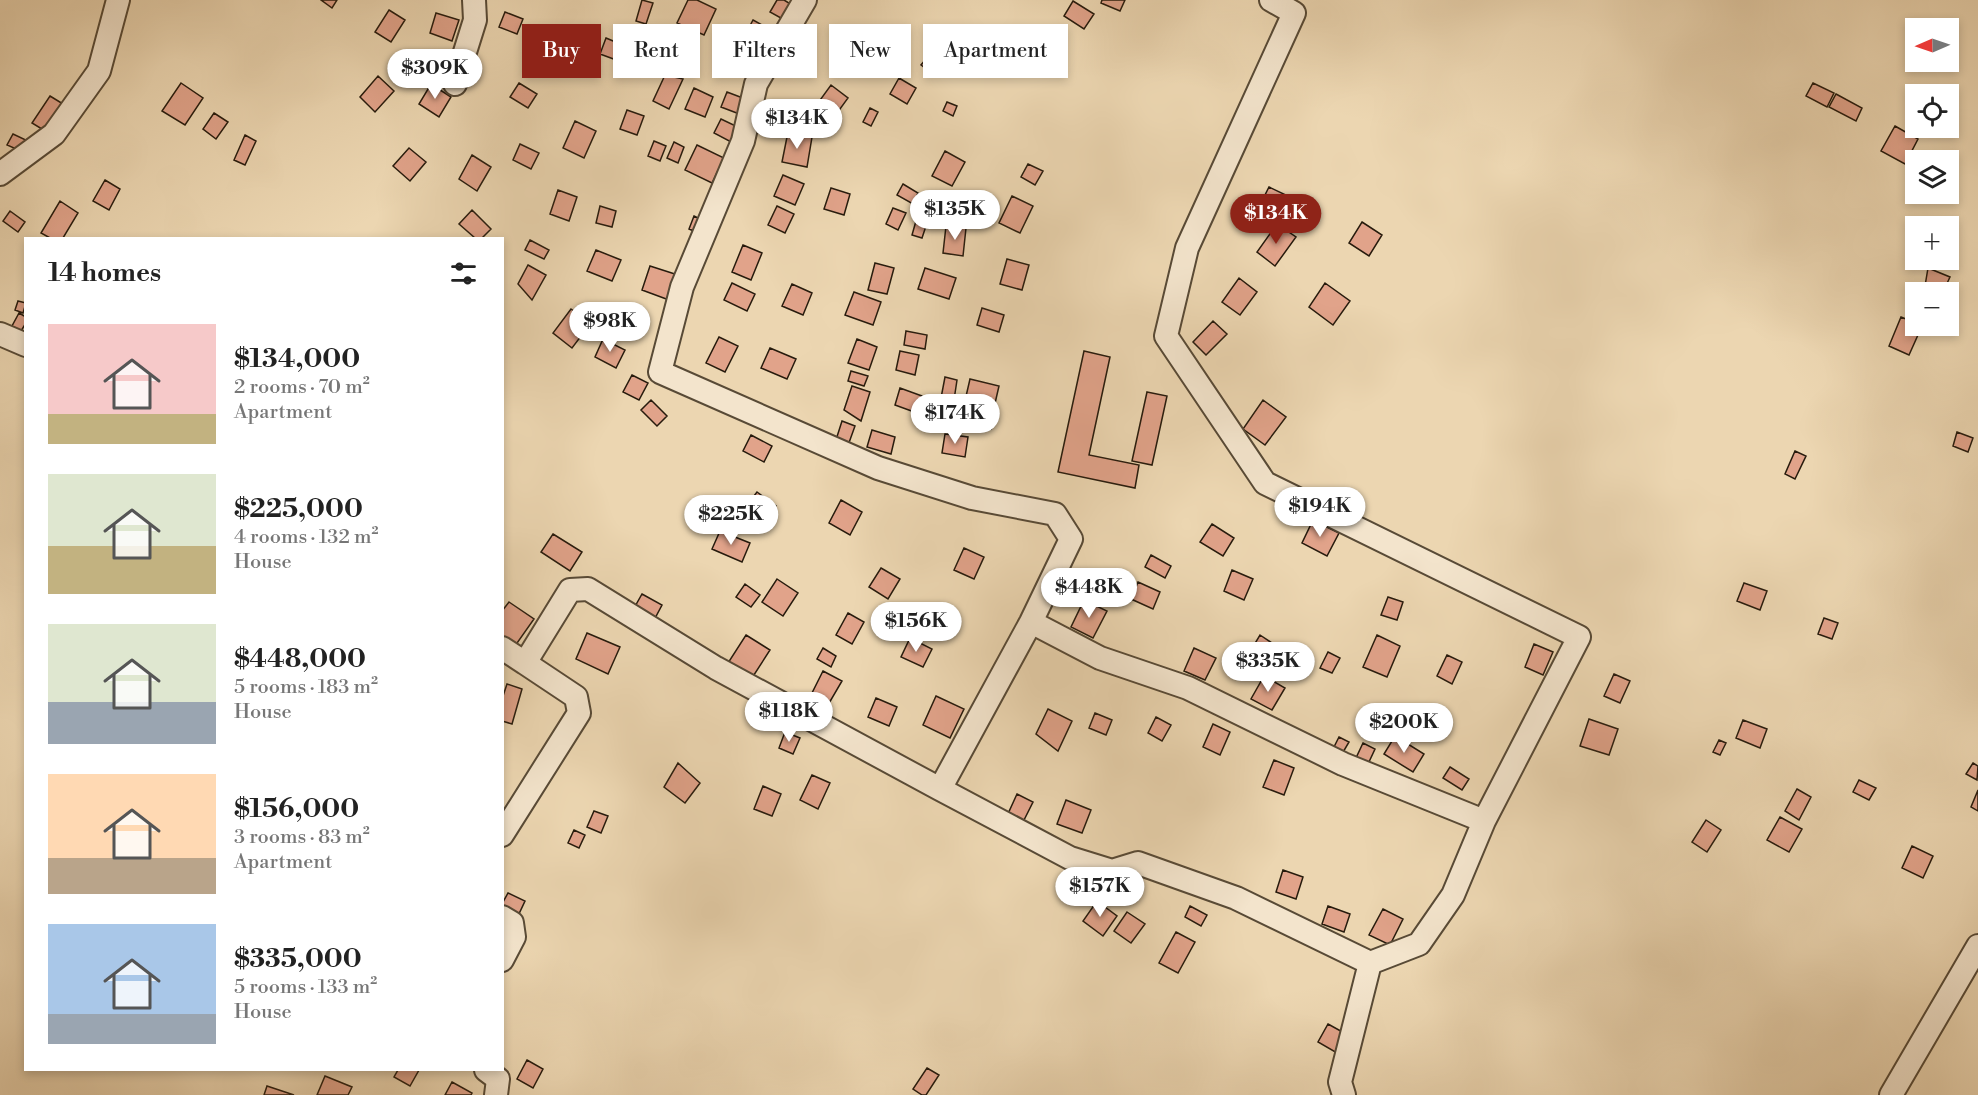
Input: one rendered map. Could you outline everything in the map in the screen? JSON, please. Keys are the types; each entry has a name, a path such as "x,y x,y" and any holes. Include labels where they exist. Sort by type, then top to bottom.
{"street":[{"path":"0,174 54,134 99,71 118,0"},
{"path":"455,84 475,20 474,0"},
{"path":"805,0 756,84 743,141 682,287 660,372 878,468 972,498 1055,514 1071,539 1031,622 940,789"},
{"path":"525,663 570,590 588,590 716,668 1070,858 1112,871 1138,863 1236,898 1370,963 1419,944 1453,895 1484,821 1579,637 1265,483 1166,336 1187,248 1294,13 1270,0"},
{"path":"0,334 24,344"},
{"path":"1031,622 1100,658 1188,688 1343,764 1484,821"},
{"path":"504,649 576,697 579,713 504,832"},
{"path":"504,918 512,922 514,937 504,956"},
{"path":"1891,1095 1978,946"},
{"path":"1340,1091 1370,963"},
{"path":"487,1071 498,1079 496,1095"}],"building":[{"path":"321,0 337,0 332,8"},
{"path":"642,0 653,3 646,24 636,21"},
{"path":"688,0 697,0 716,9 704,35 700,33 700,24 677,23"},
{"path":"777,0 784,0 797,8 788,22 770,12"},
{"path":"1102,0 1125,0 1120,11 1101,3"},
{"path":"1073,1 1094,14 1084,29 1064,16"},
{"path":"389,10 405,20 391,42 375,32"},
{"path":"505,12 523,19 517,34 499,27"},
{"path":"436,13 459,20 452,41 430,33"},
{"path":"606,38 613,41 613,59 601,54"},
{"path":"378,76 394,91 375,112 360,97"},
{"path":"664,78 683,79 669,109 653,101"},
{"path":"899,78 916,88 907,104 890,94"},
{"path":"181,83 203,98 185,125 162,111"},
{"path":"519,83 537,94 528,108 510,97"},
{"path":"1813,83 1834,93 1827,107 1806,96"},
{"path":"431,84 451,97 439,117 419,104"},
{"path":"831,85 848,98 832,120 815,107"},
{"path":"694,88 713,97 705,117 685,109"},
{"path":"727,92 748,100 742,115 721,107"},
{"path":"1836,94 1862,108 1856,121 1829,107"},
{"path":"50,96 68,107 50,134 32,123"},
{"path":"947,102 957,106 953,116 943,111"},
{"path":"870,108 878,112 871,126 863,122"},
{"path":"627,110 644,116 637,135 620,129"},
{"path":"214,113 228,122 216,139 203,129"},
{"path":"721,119 740,128 733,143 714,133"},
{"path":"575,121 596,131 584,158 563,148"},
{"path":"1895,126 1905,132 1905,138 1918,139 1912,150 1905,150 1905,164 1881,151"},
{"path":"788,132 812,137 807,167 782,162"},
{"path":"13,134 28,141 23,152 7,145"},
{"path":"245,135 256,141 245,165 234,160"},
{"path":"654,141 666,146 660,161 648,156"},
{"path":"674,142 684,147 678,163 667,158"},
{"path":"520,144 539,153 531,169 513,160"},
{"path":"697,145 724,158 712,183 685,170"},
{"path":"409,148 426,162 410,181 393,166"},
{"path":"945,151 965,162 952,186 932,176"},
{"path":"472,155 491,167 477,191 459,179"},
{"path":"1028,164 1043,171 1035,185 1021,177"},
{"path":"783,175 804,184 795,205 774,196"},
{"path":"105,180 120,189 109,210 93,201"},
{"path":"903,184 918,193 913,204 897,195"},
{"path":"1269,187 1288,196 1281,210 1262,201"},
{"path":"831,188 850,194 844,215 824,209"},
{"path":"558,190 577,197 569,221 550,214"},
{"path":"1012,196 1033,206 1020,233 999,223"},
{"path":"60,201 78,213 64,237 48,237 41,233"},
{"path":"600,206 616,211 612,227 596,223"},
{"path":"777,206 794,214 785,233 768,225"},
{"path":"893,208 906,213 898,230 886,224"},
{"path":"472,210 491,229 483,237 474,237 459,224"},
{"path":"10,211 25,222 18,232 3,221"},
{"path":"918,214 929,217 922,238 912,235"},
{"path":"694,216 706,222 701,234 689,229"},
{"path":"1362,222 1382,235 1369,256 1349,243"},
{"path":"1277,224 1296,237 1275,266 1257,252"},
{"path":"946,226 966,228 963,256 943,253"},
{"path":"530,240 549,250 544,259 525,250"},
{"path":"743,245 762,253 751,280 732,272"},
{"path":"596,250 621,260 612,281 587,271"},
{"path":"1007,259 1029,265 1022,290 1000,284"},
{"path":"875,263 894,268 887,294 868,290"},
{"path":"528,265 546,275 532,300 518,284"},
{"path":"650,266 678,275 669,300 642,290"},
{"path":"925,268 956,278 949,299 918,289"},
{"path":"1928,270 1950,277 1948,282 1926,282"},
{"path":"1239,278 1257,292 1240,315 1222,302"},
{"path":"732,283 755,294 747,311 724,300"},
{"path":"1325,283 1350,301 1333,325 1309,307"},
{"path":"792,284 812,293 803,315 782,306"},
{"path":"854,292 881,302 873,325 845,315"},
{"path":"18,301 24,302 23,313 15,310"},
{"path":"982,308 1004,315 999,332 977,325"},
{"path":"571,309 591,323 572,348 553,333"},
{"path":"19,313 24,316 24,326 21,331 12,326"},
{"path":"1901,317 1905,319 1905,336 1918,336 1909,355 1889,346"},
{"path":"1213,321 1227,334 1206,355 1193,342"},
{"path":"906,331 927,335 925,349 904,345"},
{"path":"719,337 738,346 725,372 706,363"},
{"path":"603,339 625,350 616,368 595,357"},
{"path":"857,339 877,347 869,370 848,363"},
{"path":"770,348 796,359 787,379 761,368"},
{"path":"900,351 919,355 915,375 896,370"},
{"path":"1084,351 1110,357 1089,455 1139,465 1135,488 1058,472"},
{"path":"851,371 868,376 864,386 848,381"},
{"path":"632,375 648,383 639,400 623,392"},
{"path":"945,377 957,380 954,400 941,398"},
{"path":"970,379 999,386 993,412 964,405"},
{"path":"852,386 870,392 861,421 844,410"},
{"path":"900,388 922,396 917,413 895,405"},
{"path":"1147,392 1167,396 1152,465 1132,461"},
{"path":"651,400 667,416 657,426 641,410"},
{"path":"1263,400 1286,417 1265,445 1243,429"},
{"path":"939,407 957,411 955,422 937,417"},
{"path":"962,409 994,416 991,429 959,422"},
{"path":"842,421 855,426 846,451 835,443"},
{"path":"872,430 895,437 891,454 867,447"},
{"path":"1957,432 1973,438 1968,452 1953,446"},
{"path":"945,434 968,437 965,457 942,453"},
{"path":"751,435 772,446 764,462 743,451"},
{"path":"1795,451 1806,456 1795,479 1785,474"},
{"path":"757,492 776,506 758,531 738,517"},
{"path":"841,500 862,512 850,535 829,523"},
{"path":"1313,520 1339,533 1327,556 1302,543"},
{"path":"1212,524 1234,538 1223,556 1200,542"},
{"path":"720,531 750,543 742,562 712,549"},
{"path":"553,534 582,552 570,571 541,552"},
{"path":"964,548 984,557 974,579 954,570"},
{"path":"1151,555 1171,566 1165,578 1145,567"},
{"path":"881,568 900,579 888,599 869,587"},
{"path":"1232,570 1253,579 1244,600 1224,591"},
{"path":"777,579 798,593 783,616 762,602"},
{"path":"1138,582 1160,592 1153,609 1131,599"},
{"path":"1744,583 1767,591 1760,610 1737,601"},
{"path":"745,584 760,595 751,607 736,597"},
{"path":"642,594 662,605 653,622 633,610"},
{"path":"1388,597 1403,602 1397,620 1381,615"},
{"path":"1084,600 1107,611 1093,638 1071,627"},
{"path":"509,602 534,619 515,646 504,638 504,608"},
{"path":"848,613 864,622 852,644 836,635"},
{"path":"1824,618 1838,623 1832,639 1818,634"},
{"path":"587,633 620,647 608,674 576,659"},
{"path":"746,635 770,650 752,678 728,663"},
{"path":"1260,635 1275,645 1265,660 1251,650"},
{"path":"1377,635 1400,646 1387,677 1363,667"},
{"path":"910,638 932,649 923,667 901,657"},
{"path":"1534,644 1553,652 1543,675 1525,667"},
{"path":"823,648 836,656 831,667 817,659"},
{"path":"1194,648 1216,658 1205,680 1184,671"},
{"path":"1328,652 1340,658 1332,673 1320,668"},
{"path":"1447,655 1462,662 1452,684 1437,676"},
{"path":"823,671 842,681 828,705 811,695"},
{"path":"1614,674 1630,681 1620,703 1604,696"},
{"path":"1264,676 1285,688 1272,710 1251,699"},
{"path":"507,684 522,689 512,724 504,722 504,693"},
{"path":"936,696 964,709 950,738 923,725"},
{"path":"876,698 897,707 889,726 868,717"},
{"path":"1048,709 1072,721 1058,751 1036,734"},
{"path":"1095,713 1112,720 1106,735 1089,728"},
{"path":"1156,717 1171,725 1162,741 1148,733"},
{"path":"1589,719 1618,729 1609,755 1580,746"},
{"path":"1743,720 1767,729 1760,748 1736,738"},
{"path":"1213,724 1230,732 1220,755 1203,747"},
{"path":"785,732 800,738 793,754 779,748"},
{"path":"1395,736 1424,754 1413,772 1384,754"},
{"path":"1339,737 1349,742 1342,754 1333,749"},
{"path":"1719,740 1726,743 1720,755 1713,752"},
{"path":"1363,743 1375,749 1368,764 1356,758"},
{"path":"1274,760 1294,768 1284,795 1263,787"},
{"path":"678,763 700,783 685,803 664,787"},
{"path":"1973,763 1978,766 1977,780 1966,774"},
{"path":"1450,767 1469,779 1462,790 1443,778"},
{"path":"812,775 830,783 818,809 800,800"},
{"path":"1859,780 1876,788 1869,800 1853,792"},
{"path":"763,786 781,794 772,816 754,809"},
{"path":"1797,789 1811,797 1799,820 1785,811"},
{"path":"1978,790 1978,811 1971,807"},
{"path":"1017,794 1033,802 1022,824 1007,816"},
{"path":"1066,800 1091,810 1082,833 1057,824"},
{"path":"594,811 608,816 601,833 587,827"},
{"path":"1780,817 1802,829 1789,852 1767,840"},
{"path":"1706,820 1721,830 1707,852 1692,842"},
{"path":"574,830 585,835 579,848 568,843"},
{"path":"1912,846 1933,856 1923,878 1902,868"},
{"path":"1283,870 1303,877 1296,899 1276,892"},
{"path":"508,893 525,901 517,918 504,913 504,900"},
{"path":"1097,901 1117,916 1103,936 1083,921"},
{"path":"1190,906 1207,915 1201,926 1185,917"},
{"path":"1328,906 1350,914 1344,932 1322,924"},
{"path":"1383,909 1403,919 1390,945 1369,935"},
{"path":"1127,912 1145,924 1131,943 1114,931"},
{"path":"1176,932 1195,942 1178,973 1159,963"},
{"path":"1328,1024 1348,1035 1337,1053 1318,1042"},
{"path":"527,1060 543,1069 533,1088 517,1079"},
{"path":"927,1068 939,1075 926,1095 922,1095 913,1089"},
{"path":"397,1071 418,1071 410,1086 394,1077"},
{"path":"325,1076 352,1087 348,1095 317,1095"},
{"path":"452,1082 472,1093 471,1095 445,1095"},
{"path":"267,1086 294,1095 264,1095"}]}
